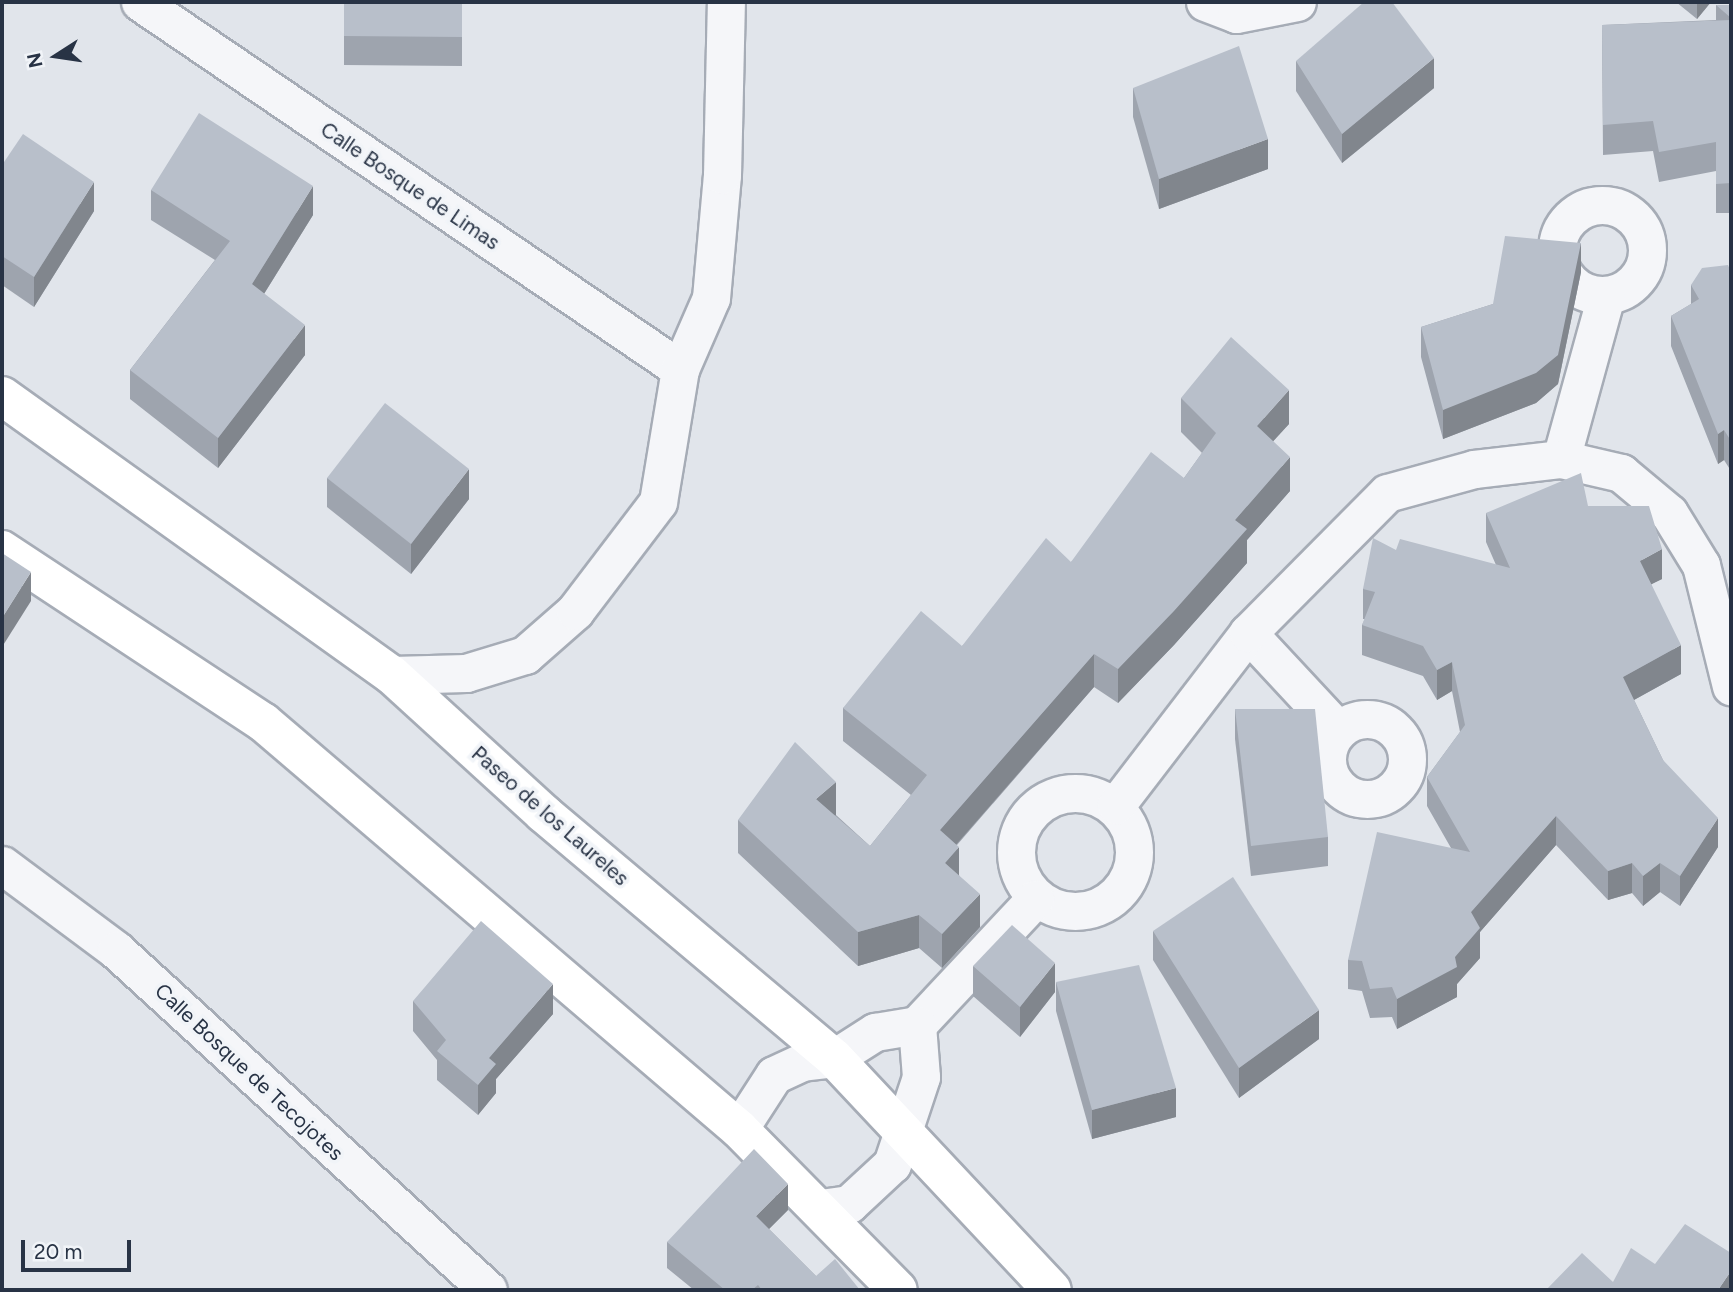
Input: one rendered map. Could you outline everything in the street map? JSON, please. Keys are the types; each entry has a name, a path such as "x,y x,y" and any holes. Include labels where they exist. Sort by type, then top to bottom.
{"main road":[{"name":"Paseo de los Laureles","path":"2,396 392,675 543,813 834,1058 905,1130 1052,1290"},
{"path":"2,550 263,722 739,1129 820,1208 898,1290"}],"street":[{"name":"Calle Bosque de Limas","path":"139,2 680,369"},
{"path":"392,675 466,673 525,654 575,611 658,502 680,369 711,298 722,175 726,2"},
{"path":"1205,2 1236,14 1297,2"},
{"path":"1561,459 1606,296"},
{"path":"1116,805 1248,633 1387,493 1475,469 1561,459 1621,473 1670,513 1701,565 1731,686"},
{"path":"1248,633 1338,730"},
{"path":"1071,790 1116,805 1138,848 1122,893 1080,914 1035,899 1014,856 1029,811 1071,790"},
{"name":"Calle Bosque de Tecojotes","path":"2,865 116,950 488,1290"},
{"path":"739,1129 774,1075 802,1062 834,1058 875,1032 917,1025 1035,899"},
{"path":"820,1208 849,1204 875,1184 892,1164 921,1077 917,1025"}],"building":[{"path":"344,2 462,2 462,37 344,36"},
{"path":"1364,2 1392,2 1434,58 1342,134 1296,61"},
{"path":"1716,5 1731,5 1731,18"},
{"path":"1731,20 1731,183 1716,184 1716,142 1659,152 1653,121 1603,125 1602,25"},
{"path":"1239,46 1268,139 1159,179 1133,88"},
{"path":"199,113 313,186 252,284 305,325 218,438 130,370 230,241 151,190"},
{"path":"23,134 94,182 34,277 2,256 2,165"},
{"path":"1505,236 1581,243 1558,355 1536,373 1443,410 1421,327 1493,304"},
{"path":"1728,265 1731,272 1731,441 1724,430 1718,434 1671,316 1699,299 1691,285 1702,268"},
{"path":"1231,337 1289,390 1257,426 1290,457 1235,520 1247,529 1118,669 1094,654 940,830 959,847 945,863 980,894 942,934 919,915 858,932 738,820 795,742 836,782 816,799 870,846 927,775 843,708 921,611 962,646 1046,538 1071,562 1151,452 1184,478 1216,433 1181,398"},
{"path":"385,403 469,469 411,544 327,478"},
{"path":"1581,473 1588,506 1649,506 1662,549 1640,561 1681,645 1623,677 1663,760 1718,818 1680,876 1660,863 1643,876 1632,863 1608,871 1556,816 1471,912 1480,928 1455,957 1457,967 1397,999 1392,987 1370,989 1362,961 1348,960 1377,832 1470,852 1427,777 1465,725 1452,662 1437,670 1423,646 1362,625 1375,592 1363,589 1373,538 1396,550 1400,539 1510,568 1486,513"},
{"path":"2,553 31,572 2,618"},
{"path":"1235,709 1315,709 1328,837 1251,846"},
{"path":"1233,877 1319,1010 1239,1068 1153,931"},
{"path":"481,921 553,984 489,1058 496,1064 478,1085 437,1051 446,1040 413,1001"},
{"path":"1012,925 1055,963 1020,1007 973,966"},
{"path":"1139,965 1176,1088 1092,1110 1056,982"},
{"path":"754,1149 788,1184 756,1216 816,1276 835,1259 860,1290 762,1290 758,1285 752,1290 725,1290 667,1242"},
{"path":"1685,1224 1731,1253 1731,1271 1718,1290 1546,1290 1582,1253 1613,1282 1631,1248 1655,1264"}]}
